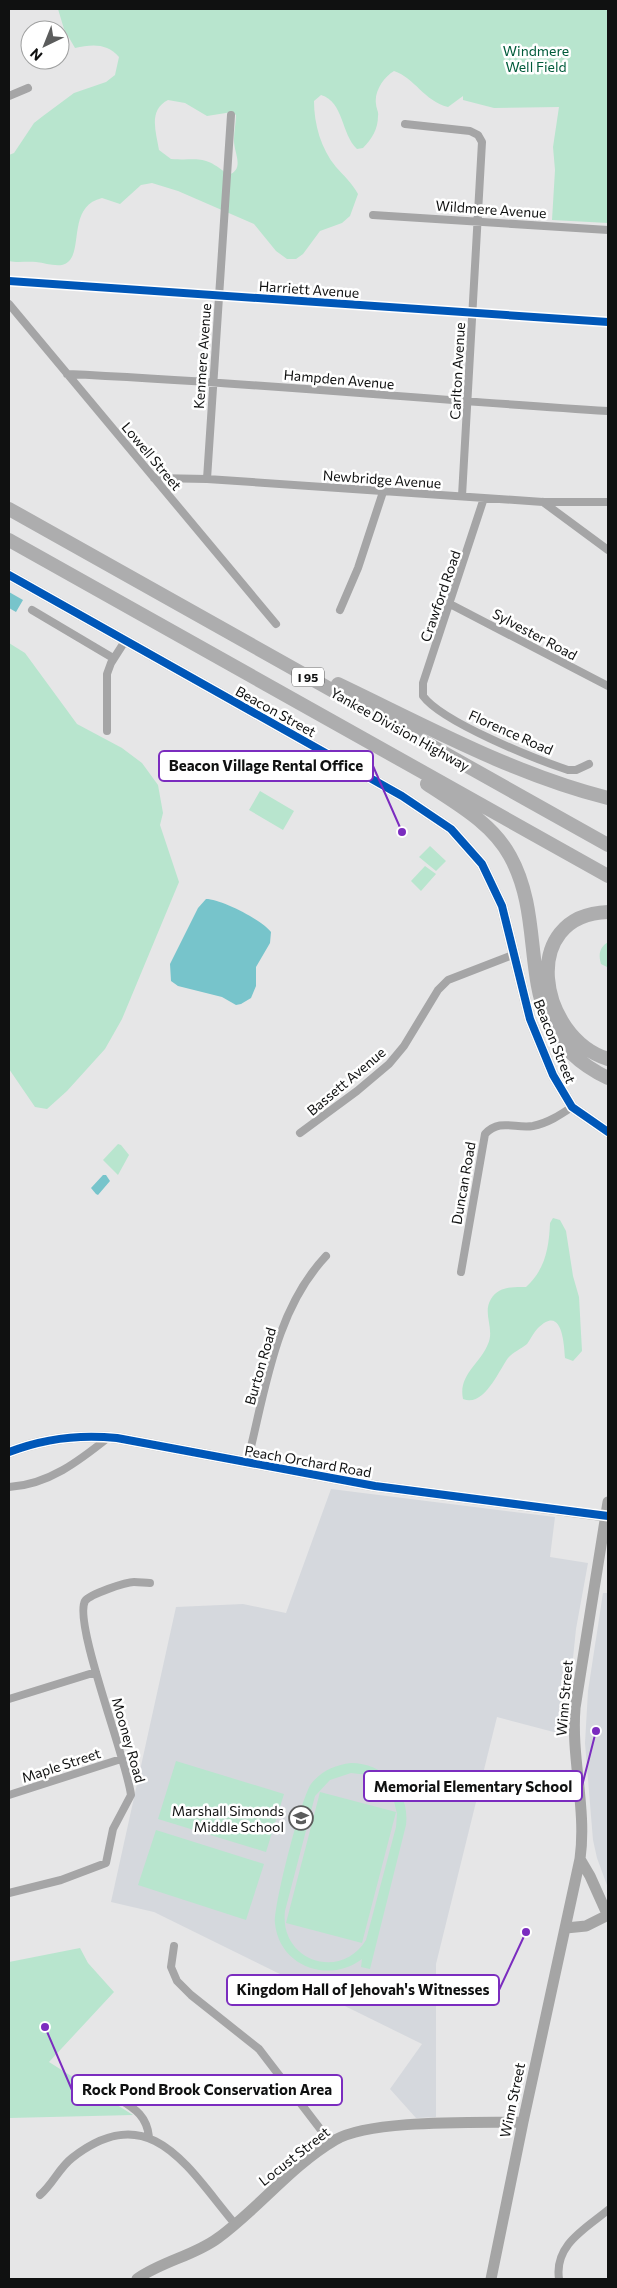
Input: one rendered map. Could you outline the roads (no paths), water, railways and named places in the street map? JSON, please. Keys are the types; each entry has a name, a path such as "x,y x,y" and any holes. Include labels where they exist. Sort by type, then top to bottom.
{"highway":[{"name":"Yankee Division Highway","path":"9,509 605,843"},
{"name":"Yankee Division Highway","path":"9,540 608,876"},
{"path":"221,628 473,749 563,784 608,798"},
{"path":"352,732 467,811 484,825 505,848 522,883 537,983 544,1012 558,1036 584,1064 608,1078"},
{"path":"608,912 584,917 564,930 552,950 547,971 553,1003 567,1029 587,1049 608,1059"},
{"path":"584,1064 608,1072"}],"street":[{"path":"9,96 28,88"},
{"name":"Kenmere Avenue","path":"207,479 231,115"},
{"name":"Carlton Avenue","path":"405,124 473,132 480,137 482,145 462,496"},
{"name":"Wildmere Avenue","path":"373,215 478,220 608,230"},
{"name":"Harriett Avenue","path":"9,282 608,322"},
{"name":"Lowell Street","path":"9,304 276,624"},
{"name":"Hampden Avenue","path":"67,374 213,382 608,411"},
{"name":"Newbridge Avenue","path":"154,478 207,479 543,502 608,502"},
{"path":"340,610 358,568 384,492"},
{"name":"Crawford Road","path":"426,700 423,696 423,683 484,498"},
{"path":"543,502 608,550"},
{"name":"Beacon Street","path":"9,575 409,800 443,822 464,842 491,881 509,928 535,1034 553,1075 572,1107 608,1132"},
{"name":"Sylvester Road","path":"450,604 608,686"},
{"path":"32,610 113,658"},
{"path":"107,731 106,681 108,668 125,640"},
{"name":"Florence Road","path":"426,700 438,711 456,721 563,769 576,770 589,764"},
{"name":"Bassett Avenue","path":"300,1133 357,1091 389,1064 404,1046 446,981 515,954"},
{"name":"Duncan Road","path":"461,1272 483,1140 486,1134 493,1128 503,1124 527,1127 543,1123 572,1107"},
{"name":"Beacon Street","path":"588,1119 608,1126"},
{"name":"Burton Road","path":"247,1463 278,1340 302,1287 326,1256"},
{"name":"Peach Orchard Road","path":"9,1452 44,1440 61,1437 109,1437 375,1486 607,1516"},
{"path":"9,1487 30,1484 47,1478 78,1461 109,1437"},
{"name":"Winn Street","path":"491,2279 580,1860 582,1837 574,1742 574,1715 608,1502"},
{"name":"Mooney Road","path":"9,1892 61,1880 106,1863 113,1829 131,1795 83,1622 85,1602 89,1597 133,1581 150,1583"},
{"path":"9,1700 96,1672"},
{"name":"Maple Street","path":"9,1795 122,1758"},
{"path":"566,1928 586,1926 608,1916 590,1876 580,1860"},
{"path":"174,1946 171,1967 177,1981 191,1995 259,2049 331,2143"},
{"path":"119,2098 135,2108 145,2119 149,2137"},
{"name":"Locust Street","path":"137,2279 206,2245 235,2224 310,2158 331,2143 353,2133 377,2129 523,2122"},
{"path":"40,2195 67,2162 85,2150 120,2134 137,2134 149,2137 174,2152 235,2224"},
{"path":"559,2279 559,2261 564,2249 586,2227 608,2210"}],"water":[{"path":"9,592 23,600 16,612 9,608"},
{"path":"206,899 221,902 241,911 271,932 270,943 256,967 256,986 251,998 241,1004 236,1005 222,997 178,986 171,981 170,964 198,908"},
{"path":"103,1175 106,1175 110,1181 98,1195 91,1188"}],"place":[{"name":"Beacon Village Rental Office","path":"402,832"},
{"name":"Memorial Elementary School","path":"596,1731"},
{"name":"Marshall Simonds Middle School","path":"301,1818"},
{"name":"Kingdom Hall of Jehovah's Witnesses","path":"526,1932"},
{"name":"Rock Pond Brook Conservation Area","path":"45,2027"}],"park label":[{"name":"Windmere Well Field","path":"536,58"}]}
